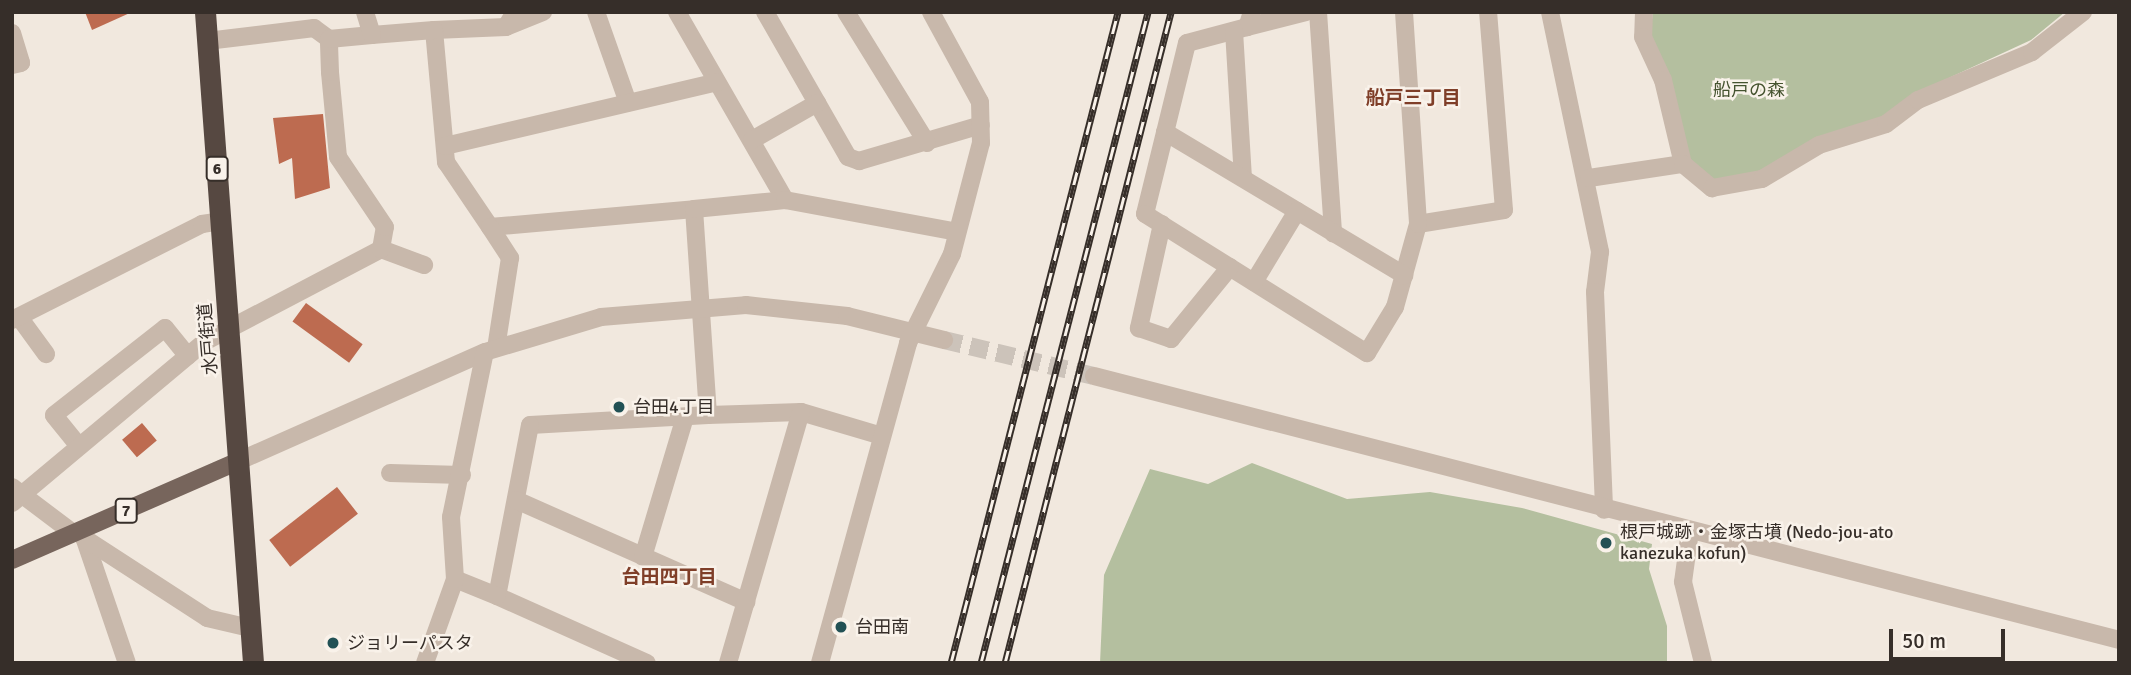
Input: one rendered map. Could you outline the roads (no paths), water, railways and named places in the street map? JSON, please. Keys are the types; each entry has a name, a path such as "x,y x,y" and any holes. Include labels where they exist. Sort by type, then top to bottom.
{"highway":[{"name":"水戸街道","path":"205,12 253,663"}],"main road":[{"name":"7","path":"12,560 79,534 239,461"}],"street":[{"path":"365,12 372,35"},
{"path":"207,41 314,28 328,39 434,30 510,20 542,12"},
{"path":"596,12 628,103"},
{"path":"677,12 785,200"},
{"path":"765,12 848,157 859,161 981,125"},
{"path":"846,12 927,143"},
{"path":"820,663 913,333 957,232 981,125 968,75 931,12"},
{"path":"1307,12 1244,24 1187,43 1145,214 1367,353 1395,307 1418,223 1404,12"},
{"path":"1318,12 1333,233"},
{"path":"1418,223 1504,210 1488,12"},
{"path":"1550,12 1589,178 1600,252 1595,292 1604,510"},
{"path":"1644,12 1643,37 1663,80 1683,164 1712,188 1762,179 1819,145 1886,124 1919,100 2032,52 2083,12"},
{"path":"1243,178 1244,24"},
{"path":"425,663 455,579 451,517 510,258 446,162 434,30"},
{"path":"12,33 21,63 12,65"},
{"path":"328,39 338,157 385,227 381,249"},
{"path":"445,146 718,82"},
{"path":"752,140 817,103"},
{"path":"1165,132 1404,275"},
{"path":"1589,178 1683,164"},
{"path":"490,227 785,200 957,232"},
{"path":"694,209 708,415"},
{"path":"1254,282 1297,211"},
{"path":"46,354 16,318 202,223 221,220"},
{"path":"1162,224 1139,328 1171,339 1230,267"},
{"path":"250,628 206,618 16,495 188,356 230,327 381,249 424,265"},
{"path":"239,461 491,350 601,317 702,305 799,309 944,340"},
{"path":"78,445 54,415 164,328 188,356"},
{"path":"1094,376 1604,510 2119,639"},
{"path":"497,596 530,425 801,412 882,436"},
{"path":"728,663 801,412"},
{"path":"643,557 685,417"},
{"path":"390,474 462,475"},
{"path":"516,500 746,602"},
{"path":"1690,531 1683,582 1703,663"},
{"path":"79,534 127,663"},
{"path":"455,579 497,596 627,659 648,663"}],"tunnel":[{"path":"944,340 1094,376"}],"railway":[{"path":"951,663 1118,12"},
{"path":"981,663 1148,12"},
{"path":"1005,663 1171,12"}],"place":[{"name":"台田4丁目","path":"619,407"},
{"name":"根戸城跡・金塚古墳 (Nedo-jou-ato kanezuka kofun)","path":"1606,543"},
{"name":"台田南","path":"841,627"},
{"name":"ジョリーパスタ","path":"333,643"}],"district":[{"name":"船戸三丁目","path":"1413,99"},
{"name":"台田四丁目","path":"669,578"}],"park label":[{"name":"船戸の森","path":"1749,90"}]}
